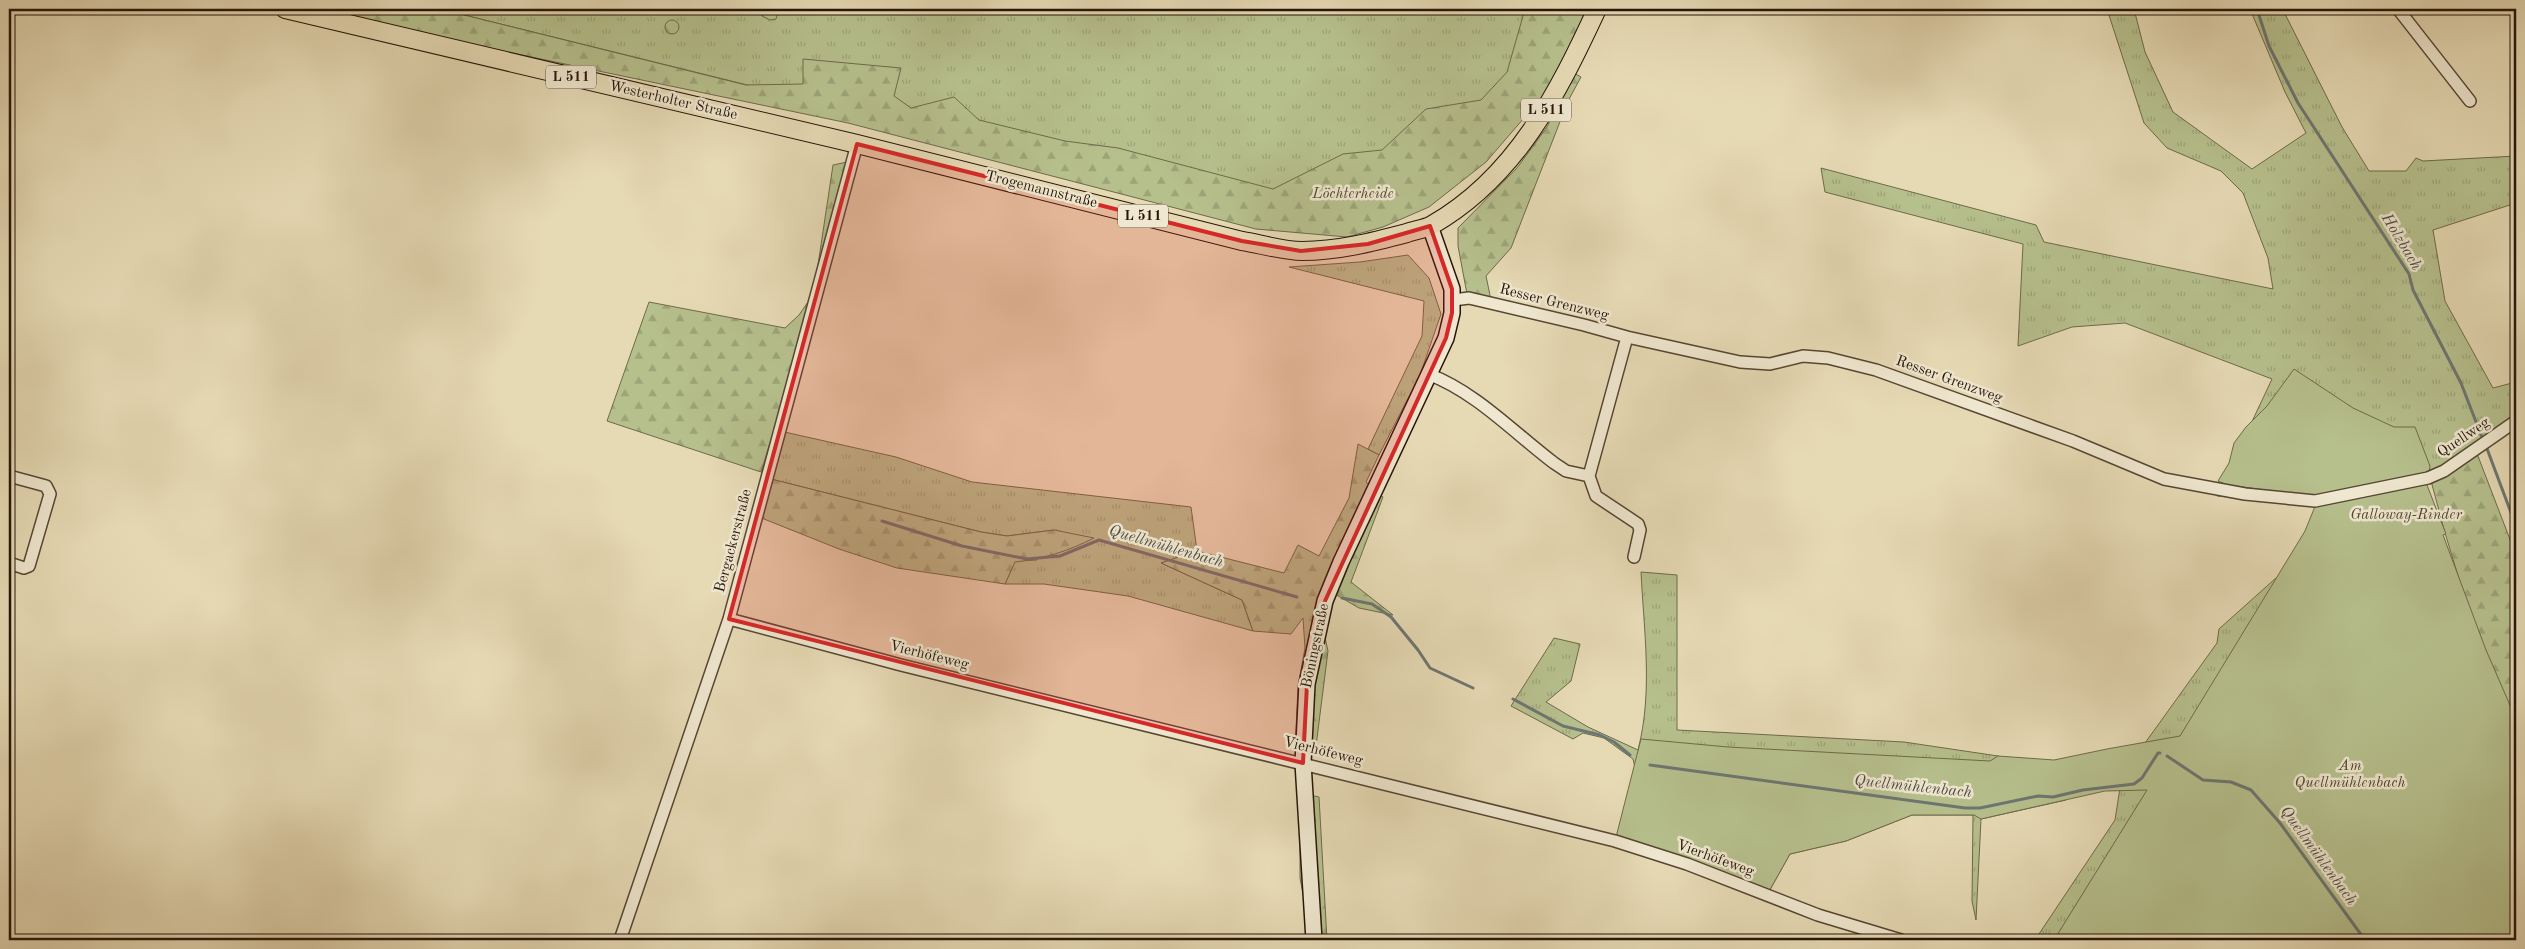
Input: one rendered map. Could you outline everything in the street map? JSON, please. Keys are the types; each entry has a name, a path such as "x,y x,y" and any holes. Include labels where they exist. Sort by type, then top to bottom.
{"main road":[{"name":"Westerholter Straße","path":"285,9 857,144"},
{"name":"L 511","path":"1430,226 1467,200 1494,177 1524,143 1566,75 1597,9"},
{"name":"Trogemannstraße","path":"857,144 1242,241 1301,251 1368,244 1430,226"},
{"name":"Böningstraße","path":"1314,940 1303,762 1307,684 1325,601 1355,531 1446,338 1453,300 1452,289 1430,226"}],"street":[{"path":"2398,9 2470,101"},
{"name":"Bergackerstraße","path":"620,940 729,619 857,144"},
{"name":"Resser Grenzweg","path":"1453,300 1469,298 1627,337 1740,362 1770,364 1803,356 1828,358 1876,370 2027,424 2164,479 2245,494 2315,501 2428,478"},
{"path":"1627,337 1589,476 1596,496 1638,524 1640,530 1634,557"},
{"path":"1428,374 1447,381 1472,398 1566,471 1589,476"},
{"name":"Quellweg","path":"2428,478 2444,470 2516,421"},
{"path":"9,476 46,486 50,494 29,566 24,568 9,563"},
{"name":"Vierhöfeweg","path":"729,619 901,665 1303,762 1615,841 1687,864 1818,915 1901,940"}],"highlighted area":[{"path":"857,144 1242,241 1301,251 1368,244 1430,226 1452,289 1452,313 1446,338 1325,601 1307,684 1303,763 729,619"}],"green space":[{"name":"Löchterheide","path":"301,9 440,9 746,85 803,84 803,59 901,68 894,96 911,108 954,97 979,120 1065,141 1118,148 1273,189 1343,154 1382,150 1426,109 1481,100 1507,72 1525,9 1588,9 1549,89 1486,162 1429,207 1383,227 1347,237 1256,229 848,123"},
{"path":"440,9 1588,9 1486,162 1254,203 909,125"},
{"path":"762,9 779,9 776,19 770,20 762,16"},
{"path":"2107,9 2134,9 2145,52 2173,112 2252,169 2306,133 2285,92 2250,9 2290,9 2285,14 2342,127 2369,171 2406,171 2416,158 2423,161 2516,156 2516,203 2433,230 2445,301 2493,388 2516,382 2516,437 2513,430 2425,477 2303,502 2217,496 2272,379 2125,323 2072,327 2018,346 2023,244 1825,192 1821,168 2036,225 2044,242 2273,289 2268,258 2243,193 2221,171 2167,148 2144,123"},
{"path":"669,20 675,20 679,27 675,34 669,34 665,30 665,24"},
{"path":"1574,73 1581,77 1568,101 1511,248 1486,276 1491,300 1467,294 1458,246 1458,228 1517,168 1547,127"},
{"path":"852,161 813,329 779,414 761,472 607,421 649,302 785,328 799,315 810,299 818,265 833,165"},
{"path":"1408,255 1429,278 1441,314 1420,375 1379,455 1368,449 1422,336 1424,301 1289,267 1360,262"},
{"name":"Am Quellmühlenbach","path":"2294,369 2353,408 2394,427 2415,427 2430,466 2427,485 2446,534 2443,535 2486,650 2516,719 2516,940 2054,940 2147,790 2105,791 1981,819 1974,815 1912,815 1846,841 1790,854 1767,895 1615,841 1641,739 1728,747 1990,761 1998,756 2054,760 2180,736 2305,531 2316,504 2310,496 2228,485 2218,481 2229,463 2234,443 2246,427 2267,406"},
{"path":"780,431 896,457 972,482 1191,507 1197,551 1161,563 1242,600 1253,631 1128,596 1044,584 1005,584 1015,561 1037,560 1054,530 1007,536 981,532 771,479"},
{"path":"1358,444 1379,455 1366,482 1383,497 1351,582 1393,615 1359,608 1326,589 1318,607 1328,651 1315,754 1295,750 1298,686 1305,648 1303,618 1291,634 1253,631 1242,600 1161,563 1197,551 1284,573 1298,545 1319,556 1349,498"},
{"path":"2476,451 2516,555 2516,698 2514,700 2516,714 2516,765 2445,533 2430,477"},
{"path":"771,479 981,532 1007,536 1054,530 1094,538 1056,554 1015,562 1005,584 897,568 839,549 759,517"},
{"path":"2286,569 2063,940 2035,940 2115,820 2122,775 2217,643 2219,629"},
{"path":"1641,572 1677,575 1677,730 1904,742 1998,756 2066,800 1981,819 1976,920 1972,901 1973,815 1912,815 1846,841 1790,854 1767,895 1636,772 1633,759 1604,738 1583,733 1573,739 1511,706 1554,638 1580,644 1571,681 1546,702 1588,727 1638,750 1643,728 1646,684"},
{"path":"1300,793 1319,797 1327,940 1307,940 1306,910 1300,878"}],"waterway":[{"name":"Holzbach","path":"2257,9 2269,46 2298,103 2409,274 2413,290 2461,383 2483,440"},
{"name":"Holzbach","path":"2486,446 2516,526"},
{"name":"Quellmühlenbach","path":"882,521 962,546 1027,559 1060,556 1099,540 1297,597"},
{"name":"Quellmühlenbach","path":"1342,598 1372,604 1391,617 1430,668 1473,688"},
{"name":"Quellmühlenbach","path":"1513,699 1563,726 1600,735 1614,742 1630,755"},
{"name":"Quellmühlenbach","path":"1650,765 1965,808 1980,808 2038,796 2053,797 2083,790 2134,784 2142,778 2158,753 2160,753"},
{"name":"Quellmühlenbach","path":"2167,756 2203,780 2231,782 2251,790 2280,823 2365,940"}],"park label":[{"name":"Galloway-Rinder","path":"2406,515"}]}
